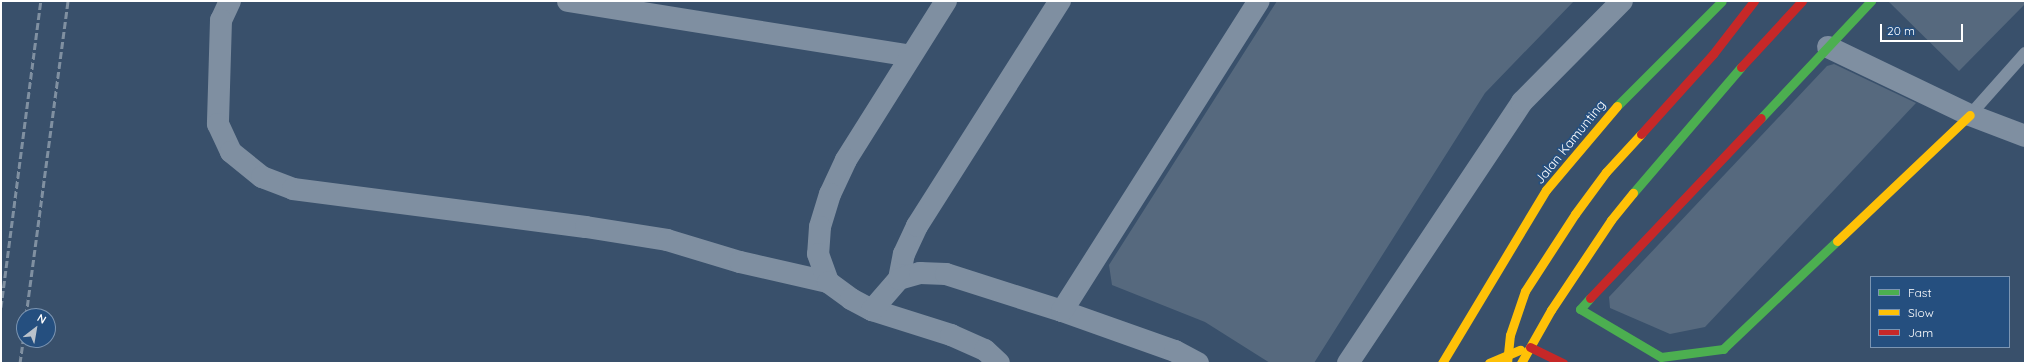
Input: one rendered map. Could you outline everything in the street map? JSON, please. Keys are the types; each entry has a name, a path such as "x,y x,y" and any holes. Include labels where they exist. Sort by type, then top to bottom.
{"main road":[{"name":"Jalan Kamunting","path":"1442,363 1546,190 1575,152 1622,100 1722,1"},
{"path":"1507,359 1514,319 1525,291 1575,214 1606,172 1713,54 1754,1"},
{"path":"1522,363 1551,310 1611,220 1700,112 1802,1"},
{"path":"1871,1 1580,309 1660,357 1723,350 1970,115"},
{"path":"1489,363 1507,359 1530,347"},
{"path":"1530,347 1563,363"}],"street":[{"path":"230,1 221,20 218,124 231,152 262,177 293,189 586,227 667,240 740,262 828,282 872,310 951,335 985,350 999,363"},
{"path":"568,1 591,3 910,56"},
{"path":"828,282 818,254 820,227 830,194 846,160 946,1"},
{"path":"872,310 899,279 904,254 917,226 1060,1"},
{"path":"1062,311 1259,1"},
{"path":"1348,363 1522,102 1622,1"},
{"path":"1828,47 1970,115 2025,136"},
{"path":"899,279 920,273 946,274 1062,311 1175,351 1198,363"}],"lane":[{"path":"1970,115 2025,53"}],"building":[{"path":"1277,1 1574,1 1485,93 1314,363 1270,363 1205,322 1112,285 1109,265"},
{"path":"1888,1 2025,1 2025,4 1959,71"},
{"path":"1834,64 1916,103 1705,327 1670,334 1610,308 1609,297 1827,66"}],"railway":[{"path":"1,307 41,1"},
{"path":"27,308 68,1"},
{"path":"20,363 22,348"}],"traffic: fast":[{"path":"1617,106 1722,1"},
{"path":"1761,118 1871,1"},
{"path":"1633,193 1741,67"},
{"path":"1590,298 1580,309 1661,357 1723,349 1837,241"}],"traffic: slow":[{"path":"1442,363 1546,190 1617,106"},
{"path":"1837,241 1970,115"},
{"path":"1507,363 1510,335 1525,291 1575,214 1606,172 1641,134"},
{"path":"1521,363 1551,310 1611,220 1633,193"},
{"path":"1489,363 1520,350"}],"traffic: jam":[{"path":"1641,134 1713,54 1754,1"},
{"path":"1741,67 1802,1"},
{"path":"1590,298 1761,118"},
{"path":"1530,347 1563,363"}]}
